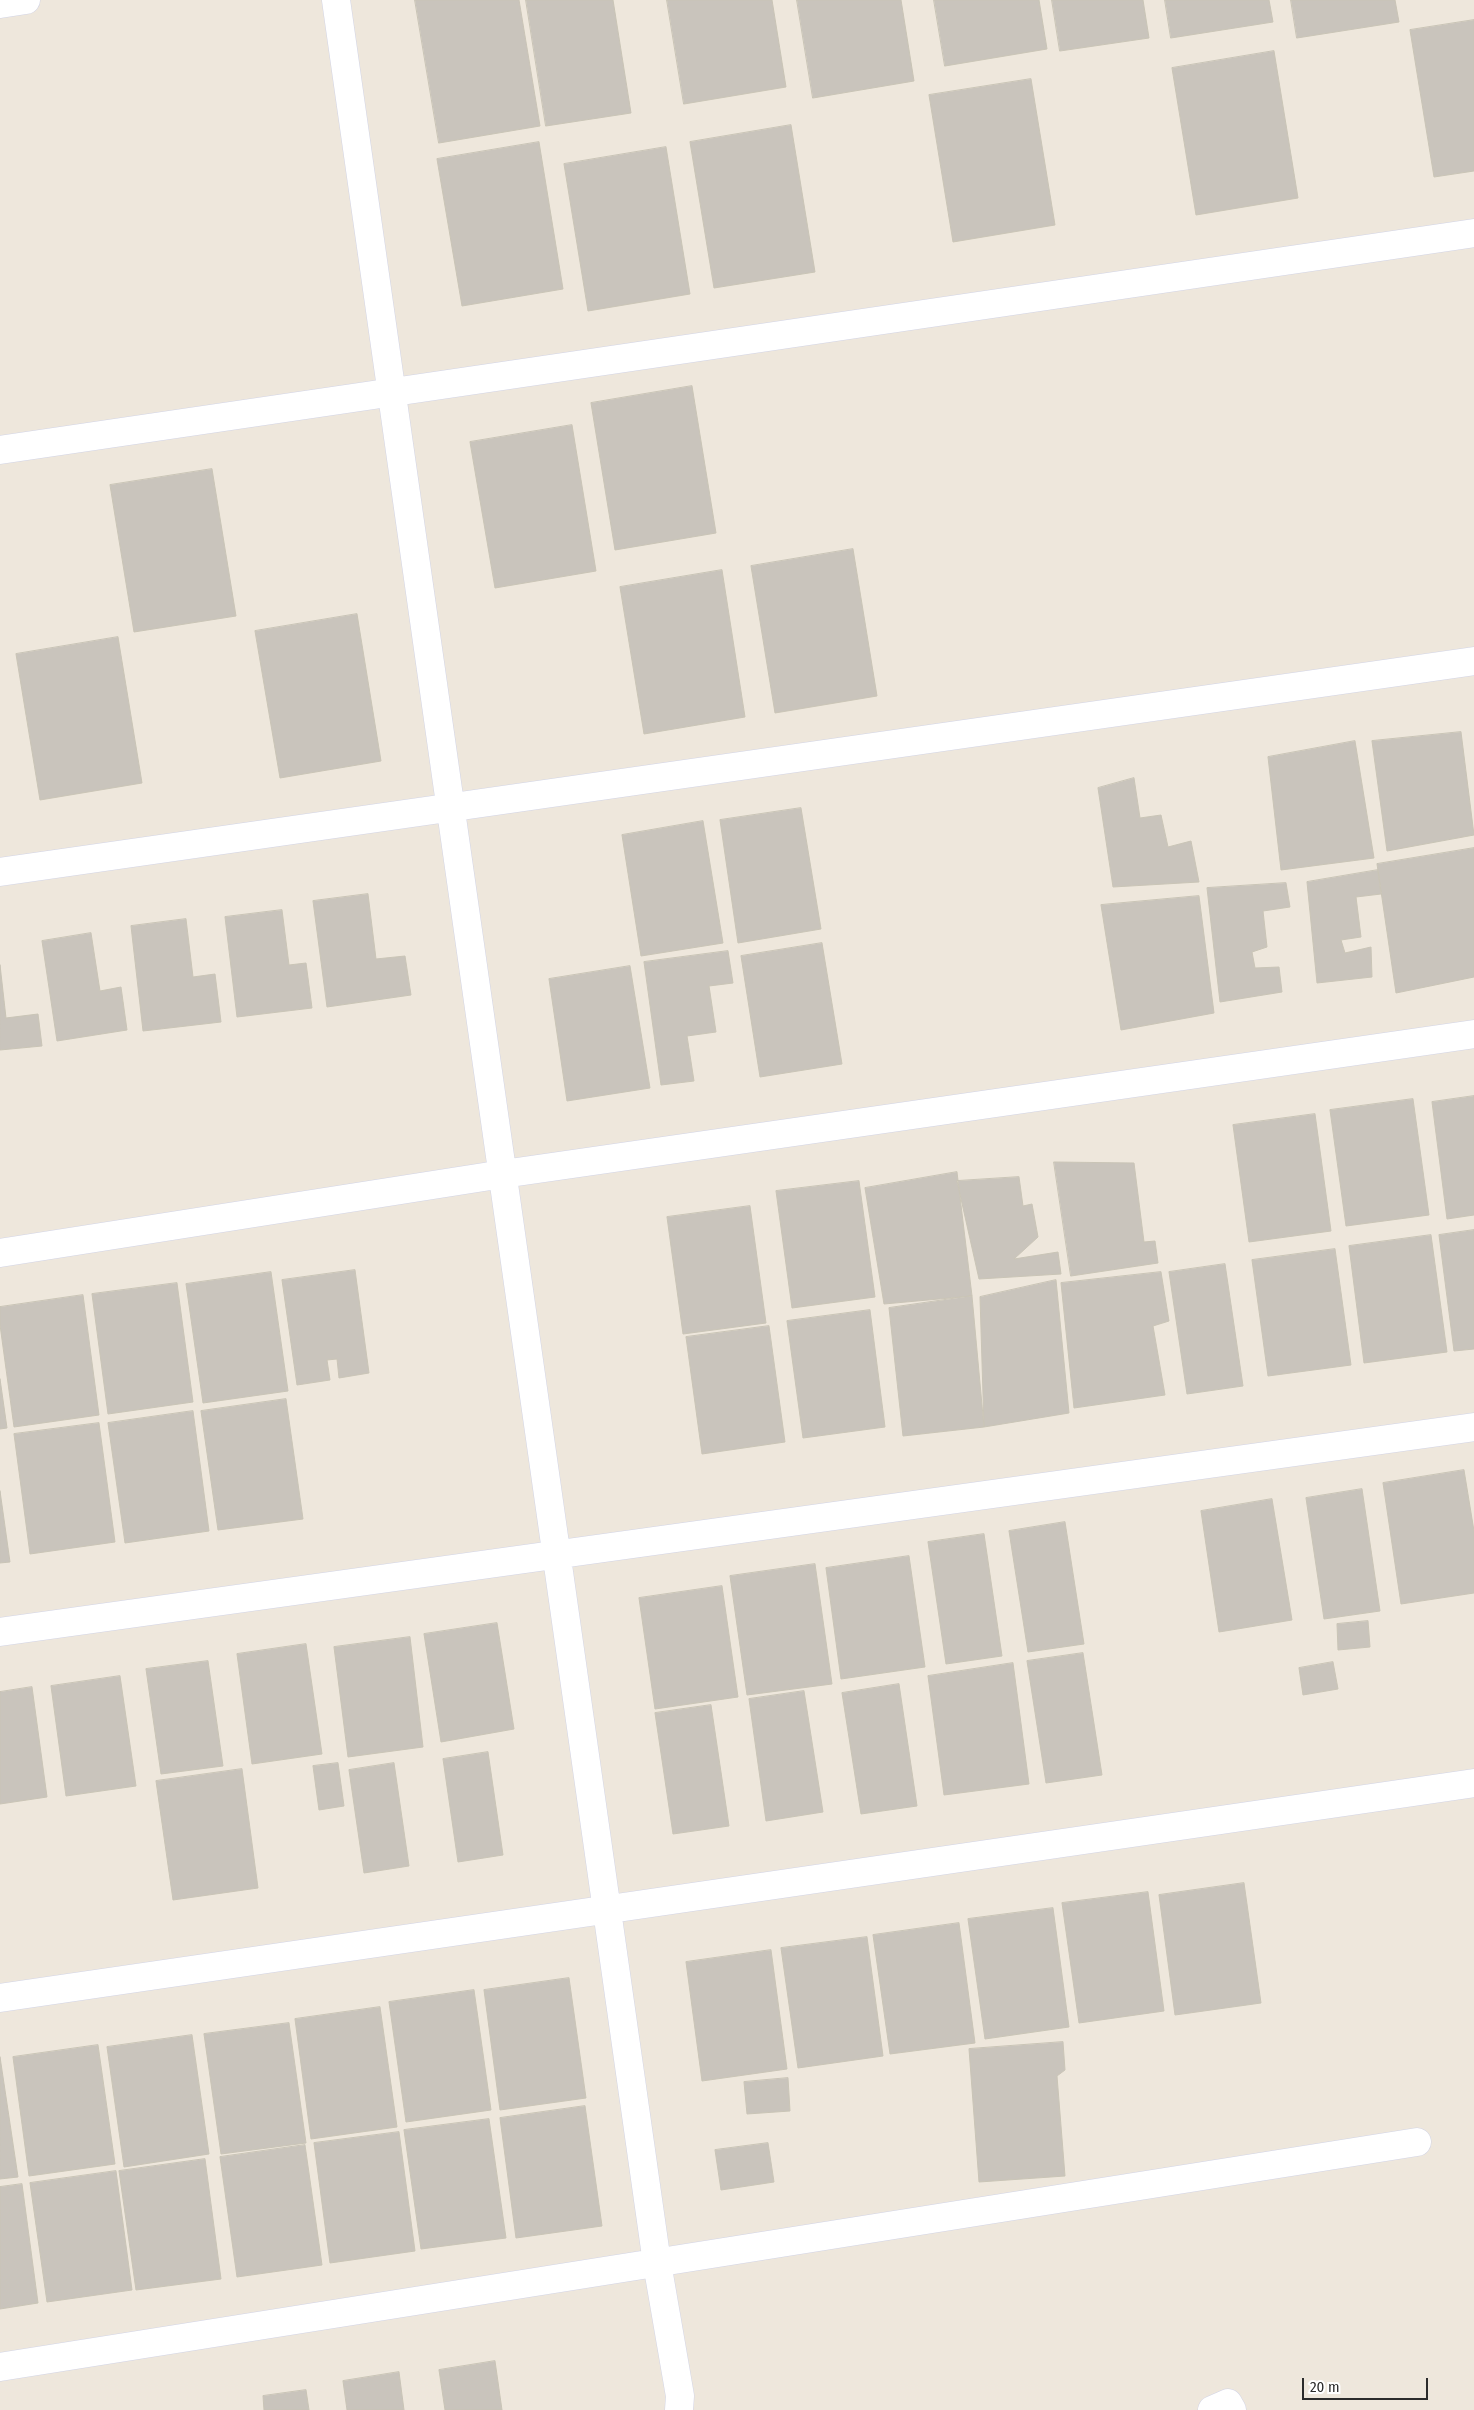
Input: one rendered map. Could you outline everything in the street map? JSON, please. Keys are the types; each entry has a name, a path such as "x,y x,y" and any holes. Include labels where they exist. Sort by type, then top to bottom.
{"street":[{"path":"0,4 26,0"},
{"path":"336,0 657,2263 680,2396 679,2410"},
{"path":"0,450 1474,234"},
{"path":"0,872 1474,661"},
{"path":"0,1254 503,1174 1474,1034"},
{"path":"0,1632 1474,1427"},
{"path":"0,1998 1474,1783"},
{"path":"0,2368 1417,2142"},
{"path":"1212,2410 1228,2403 1232,2410"}],"building":[{"path":"415,0 519,0 540,126 439,143"},
{"path":"526,0 613,0 631,113 546,126"},
{"path":"667,0 772,0 786,87 684,104"},
{"path":"797,0 901,0 914,81 813,98"},
{"path":"934,0 1039,0 1047,49 945,66"},
{"path":"1052,0 1143,0 1149,38 1060,51"},
{"path":"1165,0 1269,0 1273,22 1171,38"},
{"path":"1291,0 1395,0 1399,22 1297,38"},
{"path":"1474,20 1474,171 1434,177 1410,30"},
{"path":"1274,51 1298,198 1196,215 1172,68"},
{"path":"1031,79 1055,225 953,242 929,95"},
{"path":"791,125 815,272 714,288 690,142"},
{"path":"539,142 563,289 462,306 437,159"},
{"path":"666,147 690,294 588,311 564,164"},
{"path":"692,386 716,533 615,550 591,403"},
{"path":"572,425 596,571 495,588 470,442"},
{"path":"212,469 236,616 134,632 110,485"},
{"path":"853,549 877,696 775,713 751,566"},
{"path":"722,570 745,717 644,734 620,587"},
{"path":"357,614 381,761 280,778 255,631"},
{"path":"118,637 142,783 40,800 16,654"},
{"path":"1461,732 1474,835 1387,851 1372,741"},
{"path":"1355,741 1374,858 1281,870 1268,757"},
{"path":"1134,778 1140,818 1161,815 1168,847 1191,841 1199,882 1113,887 1098,788"},
{"path":"801,808 821,929 738,943 720,820"},
{"path":"703,821 723,943 641,956 622,835"},
{"path":"1474,848 1474,977 1396,993 1377,864"},
{"path":"1378,870 1381,894 1356,897 1361,937 1341,940 1345,953 1371,947 1372,977 1317,983 1307,882"},
{"path":"1286,883 1290,907 1263,911 1267,947 1252,952 1255,968 1279,967 1282,992 1220,1002 1207,888"},
{"path":"368,894 376,959 405,956 411,995 327,1007 313,901"},
{"path":"1199,896 1214,1013 1121,1030 1101,905"},
{"path":"282,910 289,965 306,963 312,1008 237,1017 225,917"},
{"path":"186,919 193,977 215,974 221,1022 143,1031 131,926"},
{"path":"91,933 100,991 121,987 127,1030 57,1041 42,941"},
{"path":"822,943 842,1064 760,1077 741,956"},
{"path":"728,951 733,983 709,986 716,1032 687,1036 694,1081 661,1085 644,962"},
{"path":"0,965 6,1018 38,1014 42,1046 0,1050"},
{"path":"630,966 650,1088 567,1101 549,979"},
{"path":"1474,1096 1474,1215 1447,1219 1432,1102"},
{"path":"1413,1099 1429,1215 1346,1226 1330,1110"},
{"path":"1315,1114 1331,1231 1249,1242 1233,1125"},
{"path":"1054,1162 1134,1163 1144,1242 1155,1241 1158,1263 1071,1276"},
{"path":"957,1172 972,1296 884,1304 865,1188"},
{"path":"1019,1177 1023,1206 1032,1204 1038,1237 1014,1259 1058,1252 1061,1274 979,1279 957,1181"},
{"path":"859,1181 875,1297 792,1308 776,1191"},
{"path":"750,1206 766,1323 683,1334 667,1217"},
{"path":"1474,1230 1474,1349 1454,1351 1439,1235"},
{"path":"1431,1235 1447,1352 1364,1363 1349,1246"},
{"path":"1335,1249 1351,1365 1268,1376 1252,1260"},
{"path":"1225,1264 1243,1386 1187,1394 1169,1272"},
{"path":"355,1270 369,1373 339,1378 337,1359 327,1360 330,1380 297,1385 282,1280"},
{"path":"271,1272 288,1391 203,1403 186,1284"},
{"path":"1161,1272 1169,1321 1153,1326 1165,1395 1074,1408 1061,1283"},
{"path":"1056,1280 1069,1413 984,1427 980,1297"},
{"path":"177,1283 193,1402 108,1414 92,1294"},
{"path":"83,1295 99,1415 14,1427 0,1325 0,1307"},
{"path":"972,1296 984,1427 903,1436 889,1308"},
{"path":"870,1310 885,1427 803,1438 787,1321"},
{"path":"769,1326 785,1442 702,1454 686,1337"},
{"path":"0,1379 7,1428 0,1429"},
{"path":"286,1399 303,1519 218,1530 201,1411"},
{"path":"193,1411 209,1531 125,1543 108,1423"},
{"path":"99,1423 115,1542 30,1554 14,1434"},
{"path":"1464,1470 1474,1531 1474,1593 1401,1604 1383,1483"},
{"path":"1362,1489 1380,1611 1324,1619 1306,1498"},
{"path":"0,1491 10,1562 0,1563"},
{"path":"1272,1499 1292,1620 1219,1632 1201,1511"},
{"path":"1065,1522 1084,1644 1028,1652 1009,1531"},
{"path":"984,1534 1002,1656 946,1664 928,1542"},
{"path":"909,1556 925,1667 841,1679 826,1568"},
{"path":"815,1564 832,1684 747,1695 730,1576"},
{"path":"722,1586 738,1697 655,1709 639,1598"},
{"path":"1368,1621 1370,1647 1338,1650 1337,1624"},
{"path":"497,1623 514,1729 441,1742 424,1634"},
{"path":"410,1637 423,1747 348,1757 334,1647"},
{"path":"306,1644 322,1754 252,1764 237,1654"},
{"path":"1083,1653 1102,1775 1046,1783 1027,1661"},
{"path":"208,1661 223,1766 161,1774 146,1669"},
{"path":"1333,1662 1338,1689 1303,1695 1299,1668"},
{"path":"1013,1663 1029,1784 944,1795 928,1676"},
{"path":"120,1676 136,1786 66,1796 51,1686"},
{"path":"899,1684 917,1806 861,1814 842,1693"},
{"path":"32,1687 47,1797 0,1804 0,1692"},
{"path":"804,1691 823,1812 766,1821 749,1699"},
{"path":"711,1705 729,1826 673,1834 655,1713"},
{"path":"488,1752 503,1855 458,1862 443,1759"},
{"path":"338,1763 344,1806 319,1810 313,1766"},
{"path":"394,1763 409,1866 364,1873 349,1770"},
{"path":"242,1769 258,1888 173,1900 156,1781"},
{"path":"1244,1883 1261,2003 1175,2015 1159,1895"},
{"path":"1148,1892 1164,2011 1079,2023 1062,1903"},
{"path":"1053,1908 1069,2027 985,2039 968,1919"},
{"path":"959,1923 975,2043 890,2054 873,1935"},
{"path":"867,1937 883,2056 798,2068 781,1948"},
{"path":"771,1950 787,2069 702,2081 686,1962"},
{"path":"569,1978 586,2098 500,2110 484,1990"},
{"path":"474,1990 491,2110 406,2122 389,2002"},
{"path":"380,2007 397,2127 311,2139 295,2019"},
{"path":"289,2023 306,2143 221,2154 204,2034"},
{"path":"192,2035 209,2154 124,2167 107,2047"},
{"path":"1063,2042 1065,2070 1057,2076 1065,2176 979,2182 969,2049"},
{"path":"98,2045 115,2164 29,2176 13,2057"},
{"path":"0,2057 18,2177 0,2179"},
{"path":"788,2078 790,2111 747,2114 744,2082"},
{"path":"585,2106 602,2226 516,2238 500,2118"},
{"path":"489,2119 506,2238 421,2249 404,2130"},
{"path":"399,2132 415,2251 330,2263 314,2143"},
{"path":"768,2143 774,2182 721,2190 715,2150"},
{"path":"305,2145 322,2265 237,2277 220,2157"},
{"path":"205,2159 221,2279 136,2290 119,2171"},
{"path":"116,2171 132,2290 47,2302 30,2183"},
{"path":"22,2184 38,2303 0,2309 0,2187"},
{"path":"495,2361 502,2410 445,2410 439,2370"},
{"path":"399,2372 404,2410 347,2410 343,2381"},
{"path":"306,2390 309,2410 264,2410 263,2396"}]}
